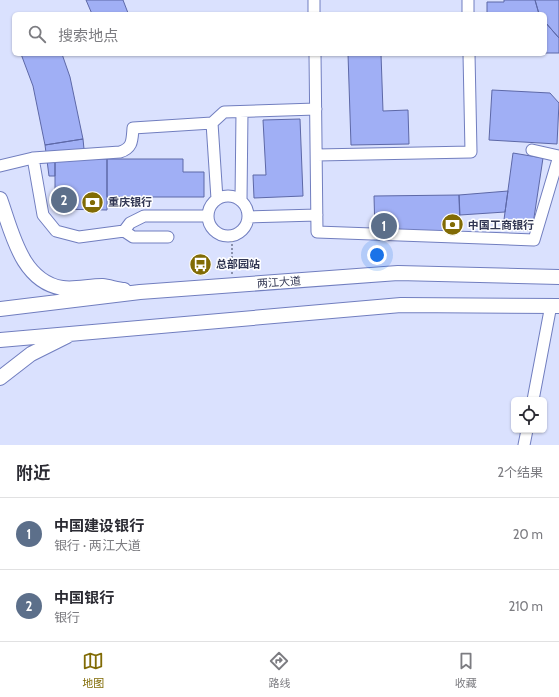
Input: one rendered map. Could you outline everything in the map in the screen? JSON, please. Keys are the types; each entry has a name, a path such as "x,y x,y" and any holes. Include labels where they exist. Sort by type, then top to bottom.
{"main road":[{"path":"0,199 20,256 28,268 51,285 63,288 102,286 140,292"},
{"name":"两江大道","path":"0,309 140,292 398,273 558,273"},
{"path":"0,340 76,332 401,305 555,306"},
{"path":"0,378 31,354 76,332"}],"street":[{"path":"314,0 314,12"},
{"path":"468,0 468,12"},
{"path":"315,56 317,232 534,240 558,156 532,150"},
{"path":"317,155 471,152 469,56"},
{"path":"0,166 32,158 120,152 127,150 132,144 133,128 212,123 224,112 316,109"},
{"path":"241,200 242,112"},
{"path":"212,123 217,199"},
{"path":"32,158 43,215 56,231 79,237 124,231 133,237 168,237"},
{"path":"229,196 241,200 245,205 248,217 243,230 232,236 218,233 209,222 208,216 212,204 217,199 229,196"},
{"path":"248,217 317,215"},
{"path":"124,231 130,223 144,216 208,216"},
{"path":"534,397 555,306"},
{"path":"524,445 526,433"}],"path":[{"path":"232,236 232,286"}],"building":[{"path":"86,0 123,0 128,12 91,12"},
{"path":"504,0 535,0 538,12 487,12 487,2 504,2"},
{"path":"535,0 559,0 559,38 547,24 547,12 538,12"},
{"path":"547,24 559,38 559,53 547,53"},
{"path":"22,56 63,56 70,77 83,139 45,145 33,86"},
{"path":"348,56 381,56 383,111 408,110 409,144 351,145"},
{"path":"492,90 550,93 559,103 557,144 489,140"},
{"path":"300,119 303,196 254,198 253,175 266,175 263,120"},
{"path":"83,139 85,159 55,159 55,176 49,176 45,145"},
{"path":"513,153 543,158 532,231 503,227"},
{"path":"55,159 107,159 107,210 55,209"},
{"path":"107,159 183,159 183,172 204,172 204,197 107,197"},
{"path":"508,191 505,212 460,215 459,195"},
{"path":"459,195 460,232 375,233 374,196"}],"place":[{"name":"中国银行","path":"64,200"},
{"name":"重庆银行","path":"92,202"},
{"name":"中国工商银行","path":"452,225"},
{"name":"中国建设银行","path":"384,226"},
{"name":"总部园站","path":"201,264"}]}
